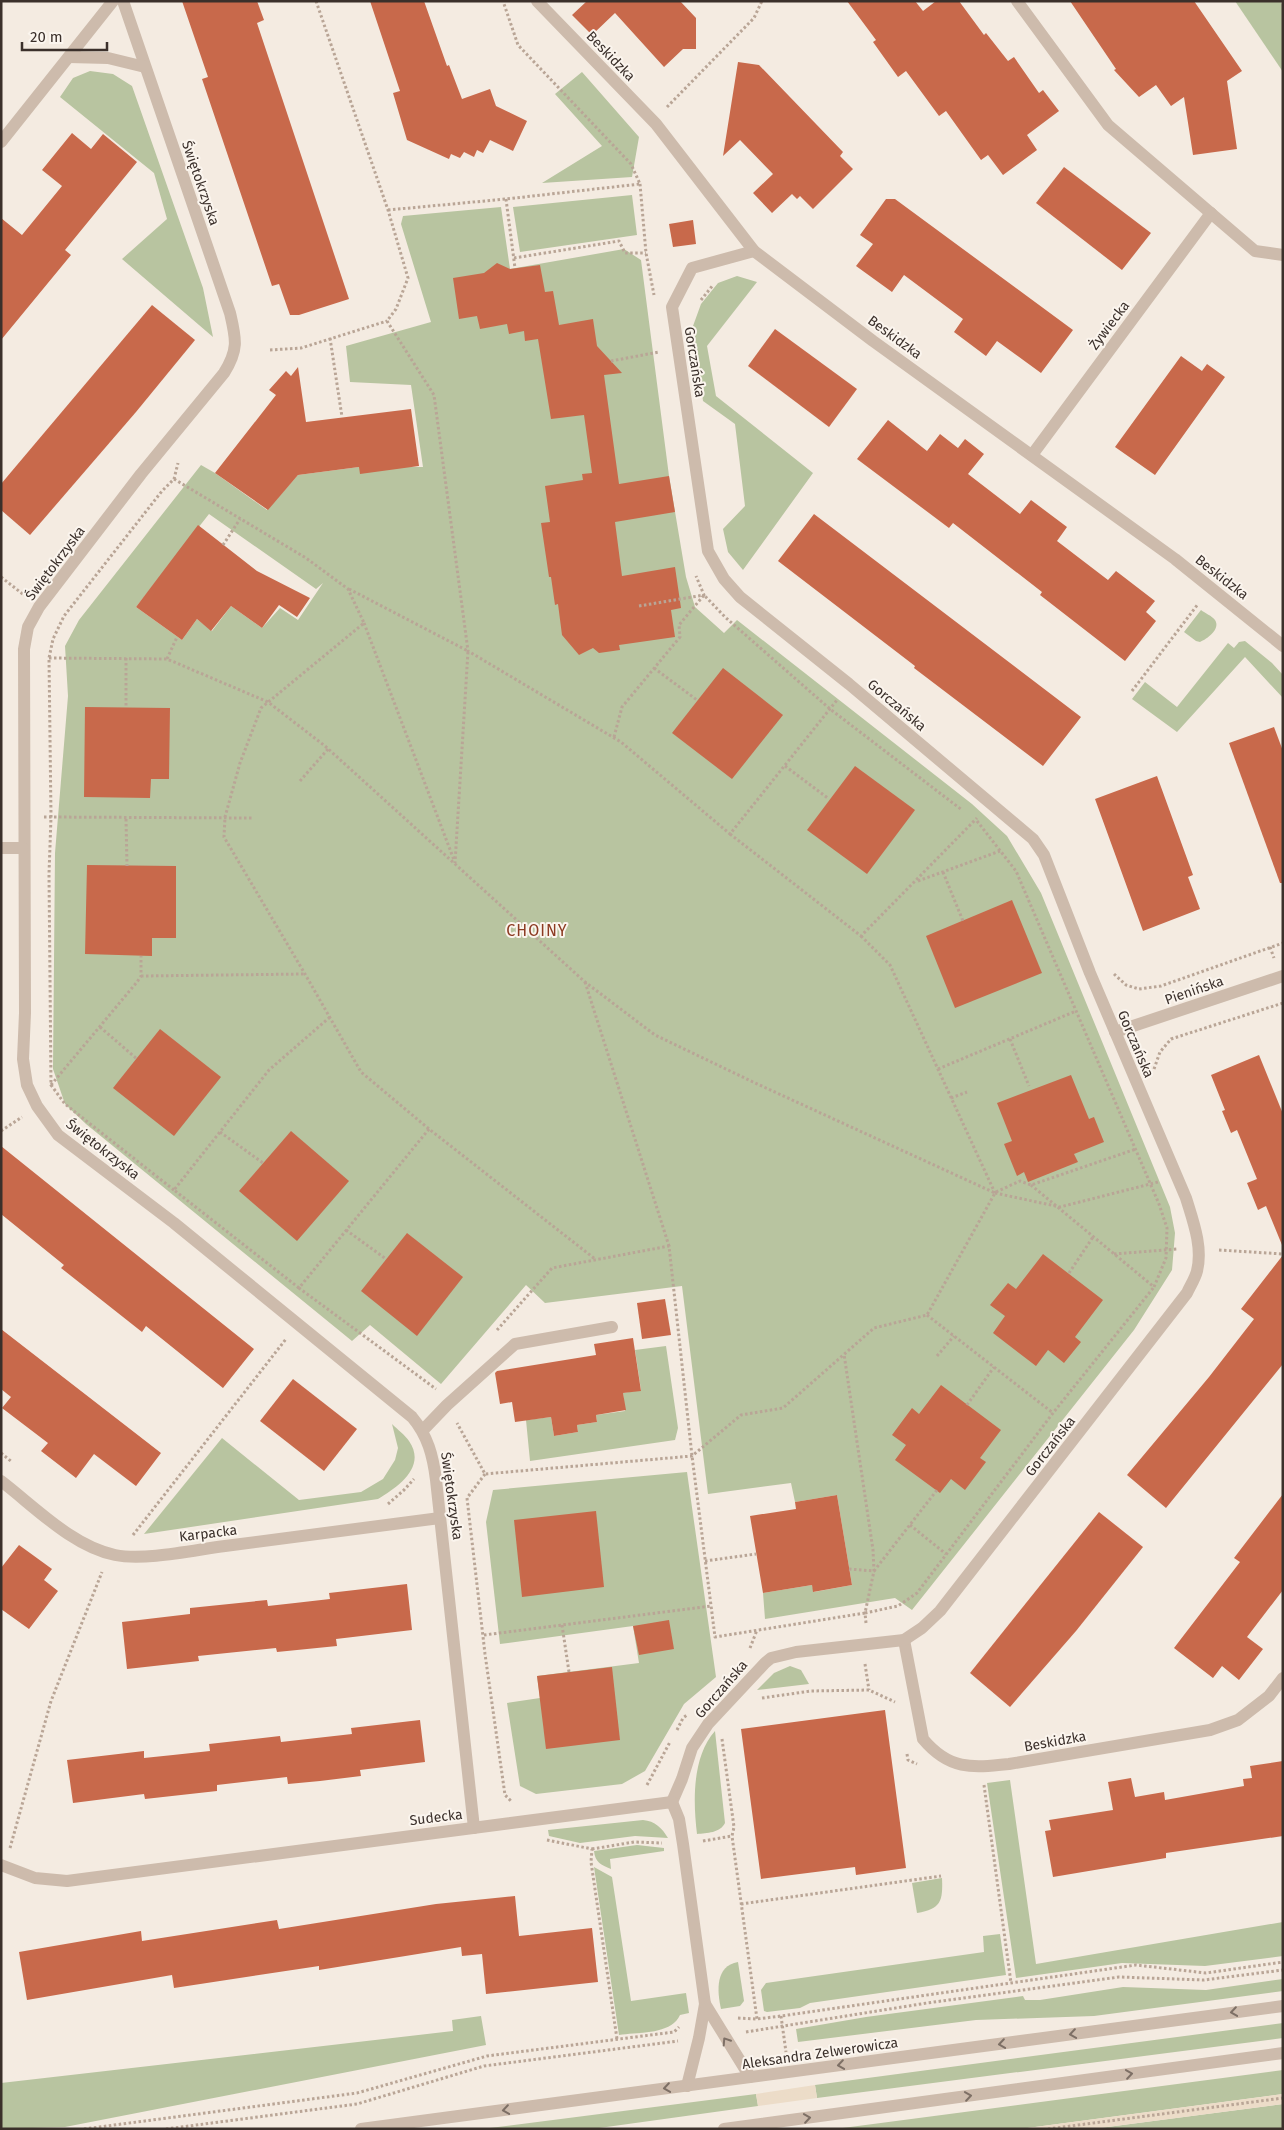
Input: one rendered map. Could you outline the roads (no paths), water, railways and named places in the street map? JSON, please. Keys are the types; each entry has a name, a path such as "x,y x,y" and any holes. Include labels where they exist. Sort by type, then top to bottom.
{"street":[{"path":"1,142 113,1"},
{"name":"Świętokrzyska","path":"123,1 230,313 236,339 234,357 224,373 141,474 39,607 28,627 24,649 23,848 25,1013 23,1059 27,1085 37,1106 58,1135 174,1223 412,1416 423,1430 432,1455 474,1828"},
{"name":"Beskidzka","path":"537,1 656,124 754,251 873,340 1175,558 1283,646"},
{"path":"1017,1 1108,125 1255,251 1283,255"},
{"path":"69,57 108,58 145,67"},
{"name":"Żywiecka","path":"1032,455 1211,213"},
{"name":"Gorczańska","path":"672,1802 692,1748 708,1724 758,1667 771,1658 796,1652 904,1640 922,1628 940,1611 1187,1293 1197,1272 1199,1249 1195,1227 1176,1177 1044,855 1033,839 850,684 740,597 724,579 708,551 672,307 692,268 754,251"},
{"path":"1,848 23,848"},
{"name":"Pienińska","path":"1115,1032 1283,976"},
{"path":"423,1430 447,1405 515,1344 612,1327"},
{"name":"Karpacka","path":"1,1480 60,1527 85,1544 115,1555 141,1556 187,1551 440,1518"},
{"name":"Beskidzka","path":"904,1640 914,1702 923,1739 932,1751 945,1760 966,1766 983,1767 1009,1764 1210,1730 1238,1720 1269,1696 1283,1678"},
{"path":"672,1802 680,1827 708,2021 750,2077"},
{"name":"Sudecka","path":"1,1865 34,1878 67,1881 672,1802"},
{"name":"Aleksandra Zelwerowicza","path":"361,2129 1283,2006"},
{"path":"686,2086 708,2021"},
{"path":"724,2129 1283,2053"}],"district":[{"name":"CHOINY","path":"537,930"}]}
